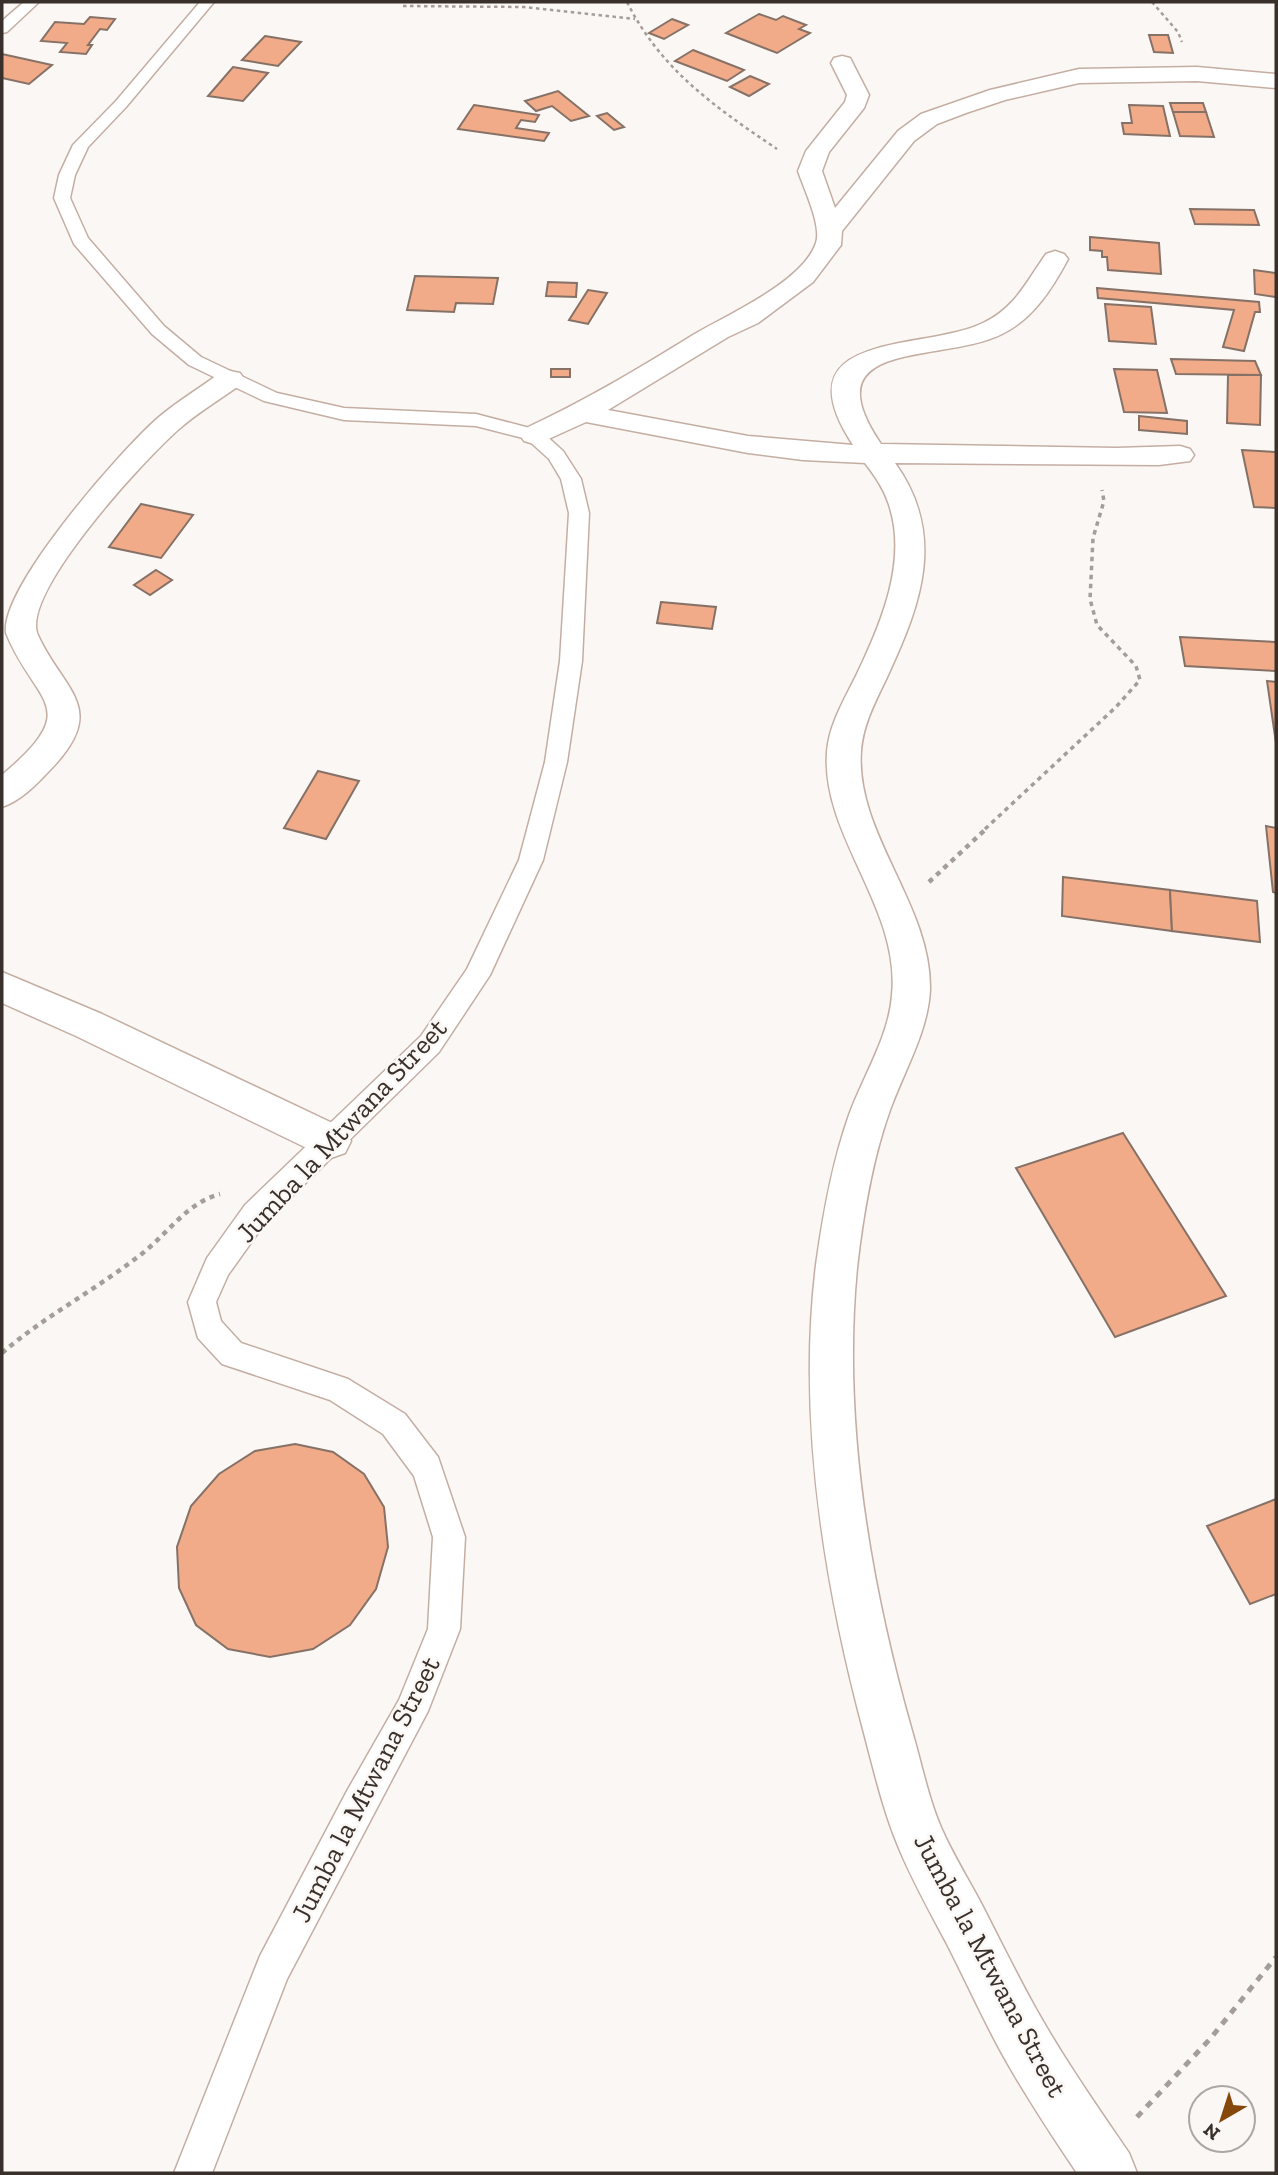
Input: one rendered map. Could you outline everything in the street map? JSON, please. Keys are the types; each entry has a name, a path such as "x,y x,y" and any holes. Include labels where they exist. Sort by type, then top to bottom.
{"street":[{"path":"534,435 583,413 719,331 749,317 804,277 828,245 830,230 810,172 818,151 856,103 858,95 842,63"},
{"path":"830,230 850,208 892,151 929,119 999,95 1079,76 1135,73 1197,74 1276,81"},
{"name":"Jumba la Mtwana Street","path":"1055,259 1043,284 1025,307 1002,323 979,335 875,358 859,365 849,376 844,391 851,416 873,455 901,495 911,546 906,584 895,622 852,715 844,740 843,768 849,796 907,951 912,988 905,1026 872,1104 846,1204 833,1321 837,1448 852,1575 881,1710 921,1840 1026,2044 1104,2164"},
{"path":"2,794 38,761 56,740 64,720 63,704 25,643 19,621 24,599 47,565 139,452 168,424 230,379"},
{"path":"583,413 735,442 873,455 1128,458 1180,455"},
{"path":"2,987 89,1025 331,1141"}],"lane":[{"path":"2,29 32,2"},
{"path":"207,2 121,104 81,145 66,175 62,198 80,240 158,330 195,361 271,397 344,414 476,420 534,435"},
{"name":"Jumba la Mtwana Street","path":"193,2173 273,1969 359,1803 411,1711 444,1629 449,1537 427,1468 394,1424 338,1389 232,1354 208,1328 202,1302 216,1267 255,1214 430,1044 477,975 531,860 556,762 571,661 579,513 571,479 555,455 534,435"}],"path":[{"path":"627,2 657,53 676,71 737,121 810,172"},
{"path":"1152,2 1178,32 1197,74"},
{"path":"403,6 550,9 636,20"},
{"path":"895,916 1004,809 1116,707 1140,680 1136,666 1097,625 1090,599 1093,538 1104,502 1098,474 1089,457"},
{"path":"2,1353 49,1316 130,1263 157,1241 193,1205 207,1196 290,1180"},
{"path":"1104,2164 1276,1957"}],"building":[{"path":"759,14 776,20 783,16 806,25 799,29 810,33 777,53 726,33"},
{"path":"90,17 115,19 107,30 100,29 88,45 92,45 86,54 60,52 67,43 41,41 55,22 84,24"},
{"path":"672,19 688,25 664,39 649,33"},
{"path":"1149,35 1168,35 1173,53 1154,52"},
{"path":"265,36 301,42 278,66 242,60"},
{"path":"693,50 744,70 727,81 675,61"},
{"path":"2,54 52,65 29,84 2,78"},
{"path":"233,67 268,73 243,101 208,96"},
{"path":"750,76 769,84 749,96 730,87"},
{"path":"558,91 589,116 571,121 552,106 536,111 525,101"},
{"path":"1170,103 1203,103 1206,112 1173,112"},
{"path":"474,105 539,115 535,122 521,120 516,128 549,133 544,141 458,129"},
{"path":"1129,105 1163,106 1170,136 1124,134 1122,123 1132,123"},
{"path":"1173,112 1206,112 1214,137 1180,136"},
{"path":"607,113 624,127 614,130 597,116"},
{"path":"1190,209 1254,210 1259,225 1195,224"},
{"path":"1090,237 1159,243 1161,274 1108,270 1107,257 1102,257 1102,251 1090,250"},
{"path":"1254,270 1276,273 1276,297 1255,294"},
{"path":"415,276 498,278 493,304 456,303 454,312 407,310"},
{"path":"548,282 577,283 576,297 546,296"},
{"path":"1097,288 1259,302 1260,312 1255,312 1244,351 1223,347 1234,310 1098,298"},
{"path":"588,290 607,293 588,324 569,320"},
{"path":"1105,304 1151,307 1156,344 1109,341"},
{"path":"1171,359 1255,361 1261,375 1176,374"},
{"path":"551,369 570,369 570,377 551,377"},
{"path":"1114,369 1157,370 1167,413 1124,412"},
{"path":"1228,375 1261,375 1260,425 1227,423"},
{"path":"1139,416 1187,421 1187,434 1139,430"},
{"path":"1242,450 1276,452 1276,508 1254,507"},
{"path":"141,504 193,515 161,558 109,547"},
{"path":"156,570 172,580 150,595 134,585"},
{"path":"661,602 716,607 712,629 657,623"},
{"path":"1180,637 1276,642 1276,671 1185,666"},
{"path":"1267,681 1276,682 1276,743"},
{"path":"318,771 359,781 326,839 284,828"},
{"path":"1266,826 1276,828 1276,893 1273,892"},
{"path":"1063,877 1170,890 1172,931 1062,916"},
{"path":"1170,890 1257,901 1260,942 1172,931"},
{"path":"1123,1133 1226,1296 1115,1337 1016,1168"},
{"path":"295,1444 333,1452 364,1474 384,1507 388,1547 376,1589 350,1625 313,1649 270,1657 228,1649 196,1625 179,1588 177,1547 191,1506 219,1474 255,1451"},
{"path":"1276,1499 1276,1594 1250,1604 1207,1526"}]}
